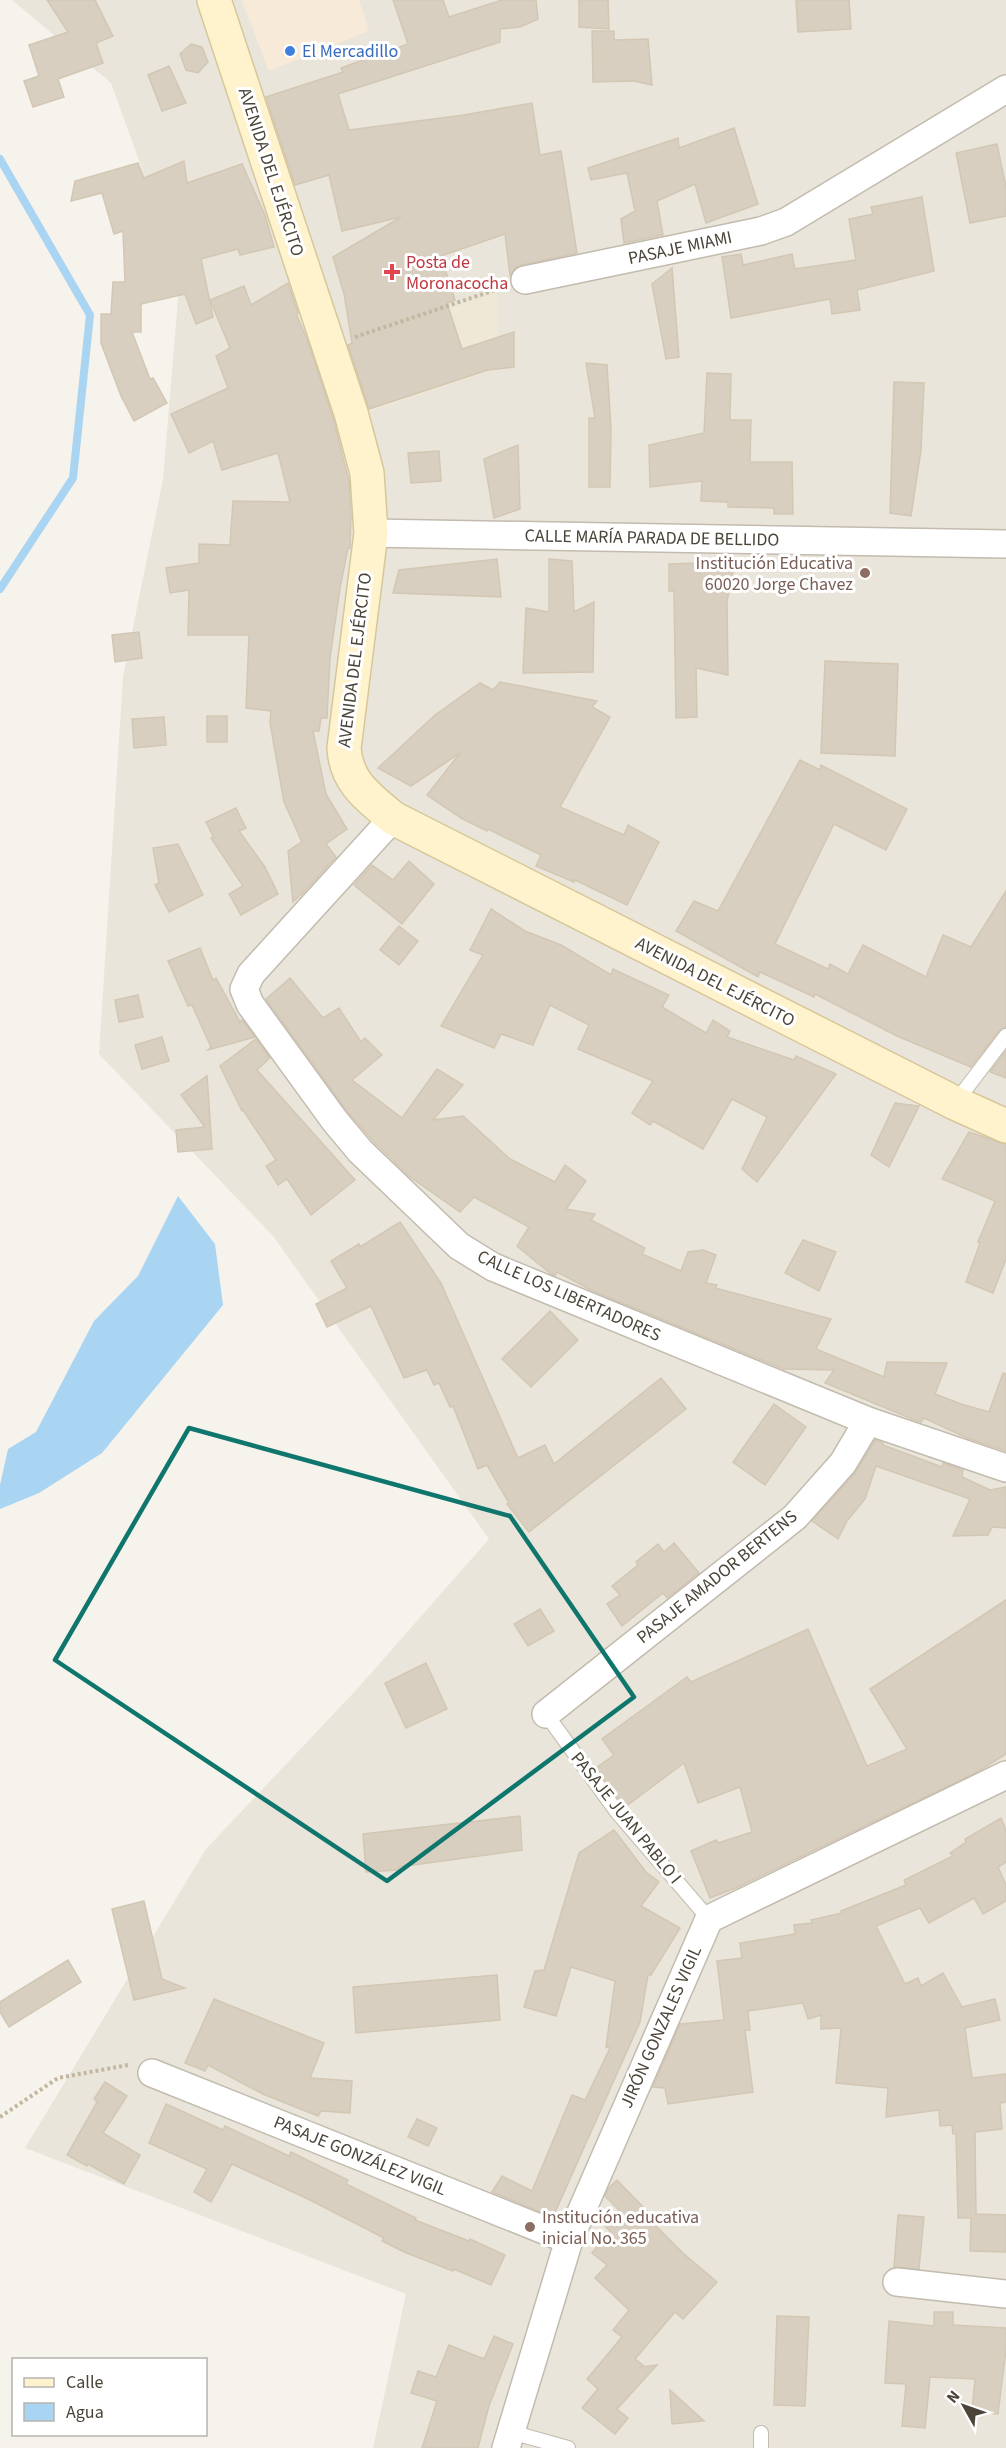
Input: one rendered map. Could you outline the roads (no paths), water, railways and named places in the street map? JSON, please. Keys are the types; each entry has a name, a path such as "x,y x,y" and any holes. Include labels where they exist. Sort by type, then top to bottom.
{"main road":[{"name":"AVENIDA DEL EJÉRCITO","path":"216,0 351,413 367,473 371,533 344,755 350,776 369,799 393,818 955,1103 1006,1126"}],"street":[{"name":"PASAJE MIAMI","path":"525,280 761,231 786,222 1006,89"},
{"name":"CALLE MARÍA PARADA DE BELLIDO","path":"371,533 1006,544"},
{"name":"CALLE LOS LIBERTADORES","path":"393,818 251,974 244,989 250,1004 334,1121 360,1151 459,1246 493,1267 868,1421 1006,1468"},
{"name":"PASAJE AMADOR BERTENS","path":"546,1714 795,1516 843,1463 868,1421"},
{"path":"709,1919 1006,1775"},
{"name":"JIRÓN GONZALES VIGIL","path":"508,2440 568,2240 709,1919"},
{"name":"PASAJE GONZÁLEZ VIGIL","path":"152,2073 568,2240"},
{"path":"897,2282 1006,2294"}],"lane":[{"path":"955,1103 1006,1036"},
{"name":"PASAJE JUAN PABLO I","path":"546,1714 617,1812 709,1919"},
{"path":"761,2433 761,2448"},
{"path":"508,2440 568,2448"}],"water":[{"path":"178,1196 215,1244 223,1305 102,1453 39,1493 0,1509 0,1485 8,1449 36,1432 94,1321 138,1276"}],"waterway":[{"path":"0,159 90,315 73,478 0,589"}],"place":[{"name":"El Mercadillo","path":"290,51"},
{"name":"Posta de Moronacocha","path":"392,272"},
{"name":"Institución Educativa 60020 Jorge Chavez","path":"865,573"},
{"name":"Institución educativa inicial No. 365","path":"530,2227"}]}
